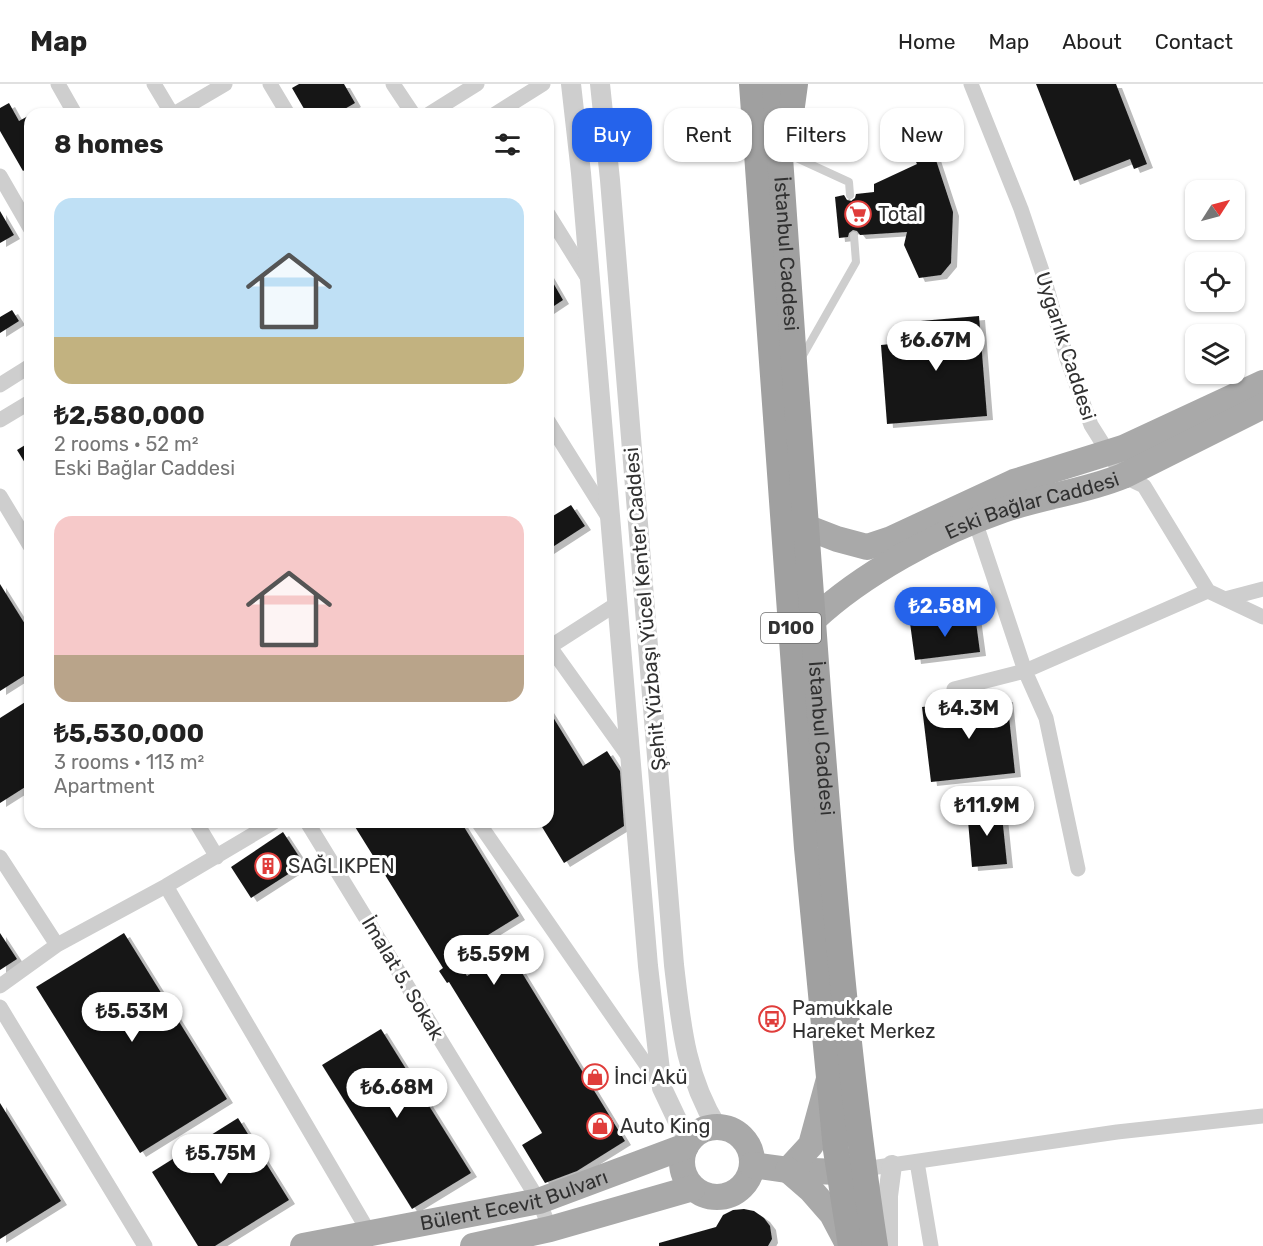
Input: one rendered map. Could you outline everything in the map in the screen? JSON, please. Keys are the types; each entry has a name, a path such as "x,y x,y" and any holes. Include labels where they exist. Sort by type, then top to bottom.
{"highway":[{"name":"İstanbul Caddesi","path":"750,84 807,848 829,1078 851,1171 875,1246"},
{"name":"İstanbul Caddesi","path":"775,84 830,844 851,1171 850,1246"},
{"path":"792,108 795,84"},
{"path":"788,162 790,296"}],"main road":[{"name":"Eski Bağlar Caddesi","path":"806,527 867,547 891,539 1014,482 1124,448 1263,383"},
{"name":"Eski Bağlar Caddesi","path":"813,620 832,602 922,546 1003,510 1103,484 1123,476 1263,406"},
{"path":"788,1170 811,1145 829,1078"},
{"path":"717,1127 739,1134 747,1143 751,1154 752,1166 749,1177 734,1193 723,1197 701,1194 685,1178 682,1168 682,1154 688,1143 705,1129 717,1127"},
{"name":"Bülent Ecevit Bulvarı","path":"303,1246 539,1201 688,1143"},
{"path":"752,1166 788,1170 851,1171"},
{"path":"788,1170 811,1190 832,1214 850,1246"},
{"path":"473,1246 550,1229 693,1188"}],"street":[{"path":"58,84 72,108"},
{"path":"154,84 169,108"},
{"path":"183,108 225,84"},
{"path":"270,84 284,108"},
{"path":"393,84 409,108"},
{"path":"439,108 477,84"},
{"path":"505,108 543,84"},
{"name":"Şehit Yüzbaşı Yücel Kenter Caddesi","path":"571,84 648,966 662,1088"},
{"name":"Şehit Yüzbaşı Yücel Kenter Caddesi","path":"600,84 611,192 674,965 685,1051 702,1100 717,1127"},
{"name":"Uygarlık Caddesi","path":"971,84 1042,271 1067,358 1091,425 1123,476 1144,486 1208,591"},
{"path":"0,176 24,218"},
{"path":"554,224 590,281"},
{"path":"0,385 24,370"},
{"path":"0,420 24,406"},
{"path":"554,431 611,522"},
{"path":"0,496 24,536"},
{"path":"975,521 1025,671 1046,718 1078,869"},
{"path":"1225,599 1263,589"},
{"path":"954,689 1025,671 1208,591 1263,617"},
{"path":"554,644 618,603"},
{"path":"554,654 631,760"},
{"path":"200,828 217,857"},
{"path":"0,986 57,945 166,886 264,828"},
{"name":"İmalat 5. Sokak","path":"311,828 539,1201 550,1229"},
{"path":"482,828 662,1088 688,1143"},
{"path":"0,857 57,945"},
{"path":"166,886 370,1234"},
{"path":"0,1007 145,1246"},
{"path":"851,1171 1116,1132 1263,1116"},
{"path":"916,1162 931,1246"},
{"path":"888,1246 888,1196 892,1165"}],"lane":[{"path":"805,162 849,182 850,195"},
{"path":"795,369 856,262 854,236"}],"building":[{"path":"299,84 344,84 355,103 346,108 304,108 292,88"},
{"path":"1036,84 1116,84 1147,164 1134,169 1130,159 1074,181"},
{"path":"9,103 19,121 24,118 23,171 0,131 0,108"},
{"path":"916,162 937,162 953,212 951,263 941,275 919,278 904,245 907,232 860,235 853,230 848,237 839,238 835,197 844,195 847,200 851,201 856,194 874,192 874,184 917,164"},
{"path":"0,211 14,235 0,243"},
{"path":"554,284 563,300 554,306"},
{"path":"12,310 19,321 0,333 0,317"},
{"path":"979,316 987,416 887,424 881,345 910,342 909,322"},
{"path":"24,446 24,461 17,450"},
{"path":"571,505 585,526 554,546 554,515"},
{"path":"0,584 24,622 24,676 0,691"},
{"path":"975,615 980,652 915,660 910,623"},
{"path":"1007,698 1015,773 931,782 922,707"},
{"path":"24,703 24,788 0,803 0,718"},
{"path":"554,719 583,766 607,751 620,771 624,826 564,863 543,828 554,828"},
{"path":"1001,806 1007,864 972,867 967,809"},
{"path":"356,828 465,828 519,916 454,956 467,976 508,950 625,1141 577,1171 545,1183 522,1145 542,1133 449,982 447,983 439,971 443,968"},
{"name":"SAĞLIKPEN","path":"283,832 304,864 251,898 231,867"},
{"path":"0,933 17,959 0,970"},
{"path":"124,933 227,1099 140,1153 36,987"},
{"path":"381,1029 471,1173 412,1209 322,1065"},
{"path":"0,1103 61,1201 0,1239"},
{"path":"238,1118 289,1200 215,1246 198,1246 152,1172"},
{"path":"733,1210 754,1211 770,1226 772,1239 768,1246 659,1246 659,1243 716,1227 723,1215"}],"place":[{"name":"Total","path":"858,214"},
{"name":"SAĞLIKPEN","path":"268,866"},
{"name":"Pamukkale Hareket Merkez","path":"772,1019"},
{"name":"İnci Akü","path":"595,1077"},
{"name":"Auto King","path":"600,1126"}]}
